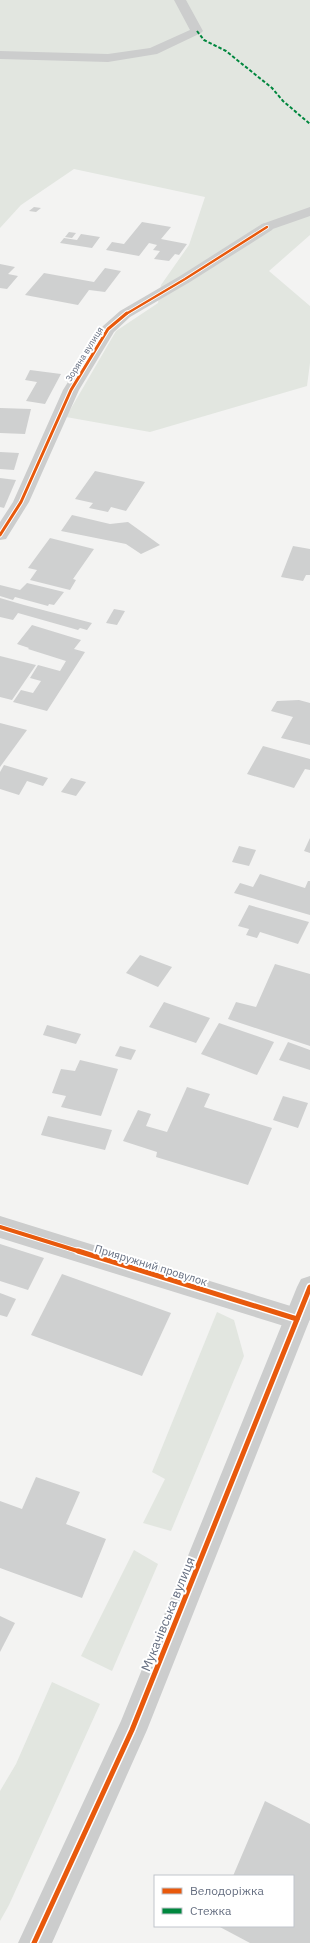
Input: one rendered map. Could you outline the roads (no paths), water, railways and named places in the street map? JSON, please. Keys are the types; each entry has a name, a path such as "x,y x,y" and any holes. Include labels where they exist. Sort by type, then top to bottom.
{"street":[{"path":"0,56 108,58 153,51 197,31 180,0"},
{"name":"Зоряна вулиця","path":"0,535 21,502 71,390 108,329 125,314 185,279 267,227 310,211"},
{"name":"Прияружний провулок","path":"0,1228 297,1319"},
{"name":"Мукачівська вулиця","path":"41,1939 132,1730 310,1287"}]}
